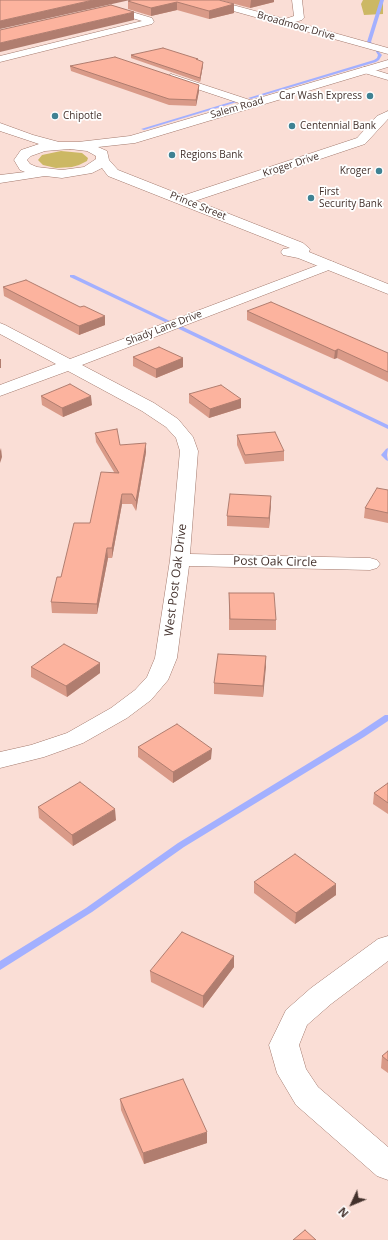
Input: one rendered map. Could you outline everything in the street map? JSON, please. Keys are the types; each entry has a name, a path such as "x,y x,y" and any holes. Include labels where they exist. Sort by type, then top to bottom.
{"main road":[{"name":"Salem Road","path":"77,145 131,140 388,63"},
{"path":"0,126 29,138 57,145"},
{"path":"0,139 18,152 30,169 56,173"},
{"name":"Salem Road","path":"56,173 87,170 98,165 103,159 130,143 131,140"},
{"path":"0,173 18,152 57,145 77,145"},
{"name":"Prince Street","path":"77,145 95,150 102,154 103,159 113,173 184,200 300,250 329,265 388,289"},
{"name":"Prince Street","path":"56,173 98,180 285,252 300,250"},
{"path":"0,179 56,173"}],"street":[{"name":"Broadmoor Drive","path":"204,0 388,52"},
{"path":"286,22 299,18 297,0"},
{"path":"0,59 149,22 150,20 108,9 134,3"},
{"path":"365,70 388,77"},
{"path":"164,74 252,104"},
{"name":"Kroger Drive","path":"184,200 361,141 381,118 388,114"},
{"name":"Shady Lane Drive","path":"0,391 329,265"},
{"name":"West Post Oak Drive","path":"0,328 148,407 172,423 184,437 189,451 180,560 166,658 157,680 143,695 118,713 75,738 36,752 0,760"},
{"name":"Post Oak Circle","path":"180,560 370,564"},
{"path":"388,946 321,996 296,1018 284,1044 292,1073 307,1096 388,1166"}],"shaded area":[{"path":"363,0 383,0 383,14 364,15 361,4"},
{"path":"61,151 82,153 88,158 87,161 79,165 56,168 43,165 38,160 42,155"}],"building":[{"path":"0,0 93,0 0,21"},
{"path":"219,0 234,4 209,11 177,2 151,8 128,1"},
{"path":"111,5 134,12 0,43 0,30"},
{"path":"163,48 203,62 200,78 131,55"},
{"path":"115,57 199,85 196,100 169,99 70,66"},
{"path":"26,280 80,307 84,306 105,316 79,326 3,287"},
{"path":"271,302 388,353 388,372 338,349 335,351 247,311"},
{"path":"159,347 183,358 156,369 133,357"},
{"path":"70,384 91,396 62,408 41,396"},
{"path":"221,385 241,399 210,409 189,394"},
{"path":"117,429 120,445 146,443 136,501 132,494 122,494 112,548 107,548 97,604 51,602 57,577 61,577 74,523 90,523 101,472 119,473 95,433"},
{"path":"275,432 284,451 245,455 237,435"},
{"path":"377,488 388,490 388,513 365,508"},
{"path":"230,494 271,496 269,518 227,516"},
{"path":"229,593 274,593 276,620 230,619"},
{"path":"64,644 100,663 66,686 31,667"},
{"path":"218,654 266,656 263,686 214,683"},
{"path":"177,724 212,749 173,772 138,747"},
{"path":"80,782 115,809 72,835 38,807"},
{"path":"388,783 388,803 374,793"},
{"path":"295,854 336,884 296,913 254,882"},
{"path":"182,932 234,956 203,996 150,971"},
{"path":"388,1051 388,1061 382,1056"},
{"path":"183,1079 207,1132 143,1153 120,1099"},
{"path":"305,1230 316,1240 293,1240"}],"waterway":[{"path":"372,45 369,42 382,0"},
{"path":"250,98 375,61 380,55 376,51"},
{"path":"143,129 235,102"},
{"path":"72,276 167,321"},
{"path":"181,328 388,427"},
{"path":"388,450 384,455 388,459"},
{"path":"0,966 89,910 181,845 388,717"}],"place":[{"name":"Car Wash Express","path":"370,96"},
{"name":"Chipotle","path":"55,116"},
{"name":"Centennial Bank","path":"292,126"},
{"name":"Regions Bank","path":"172,155"},
{"name":"Kroger","path":"379,171"},
{"name":"First Security Bank","path":"311,198"}]}
